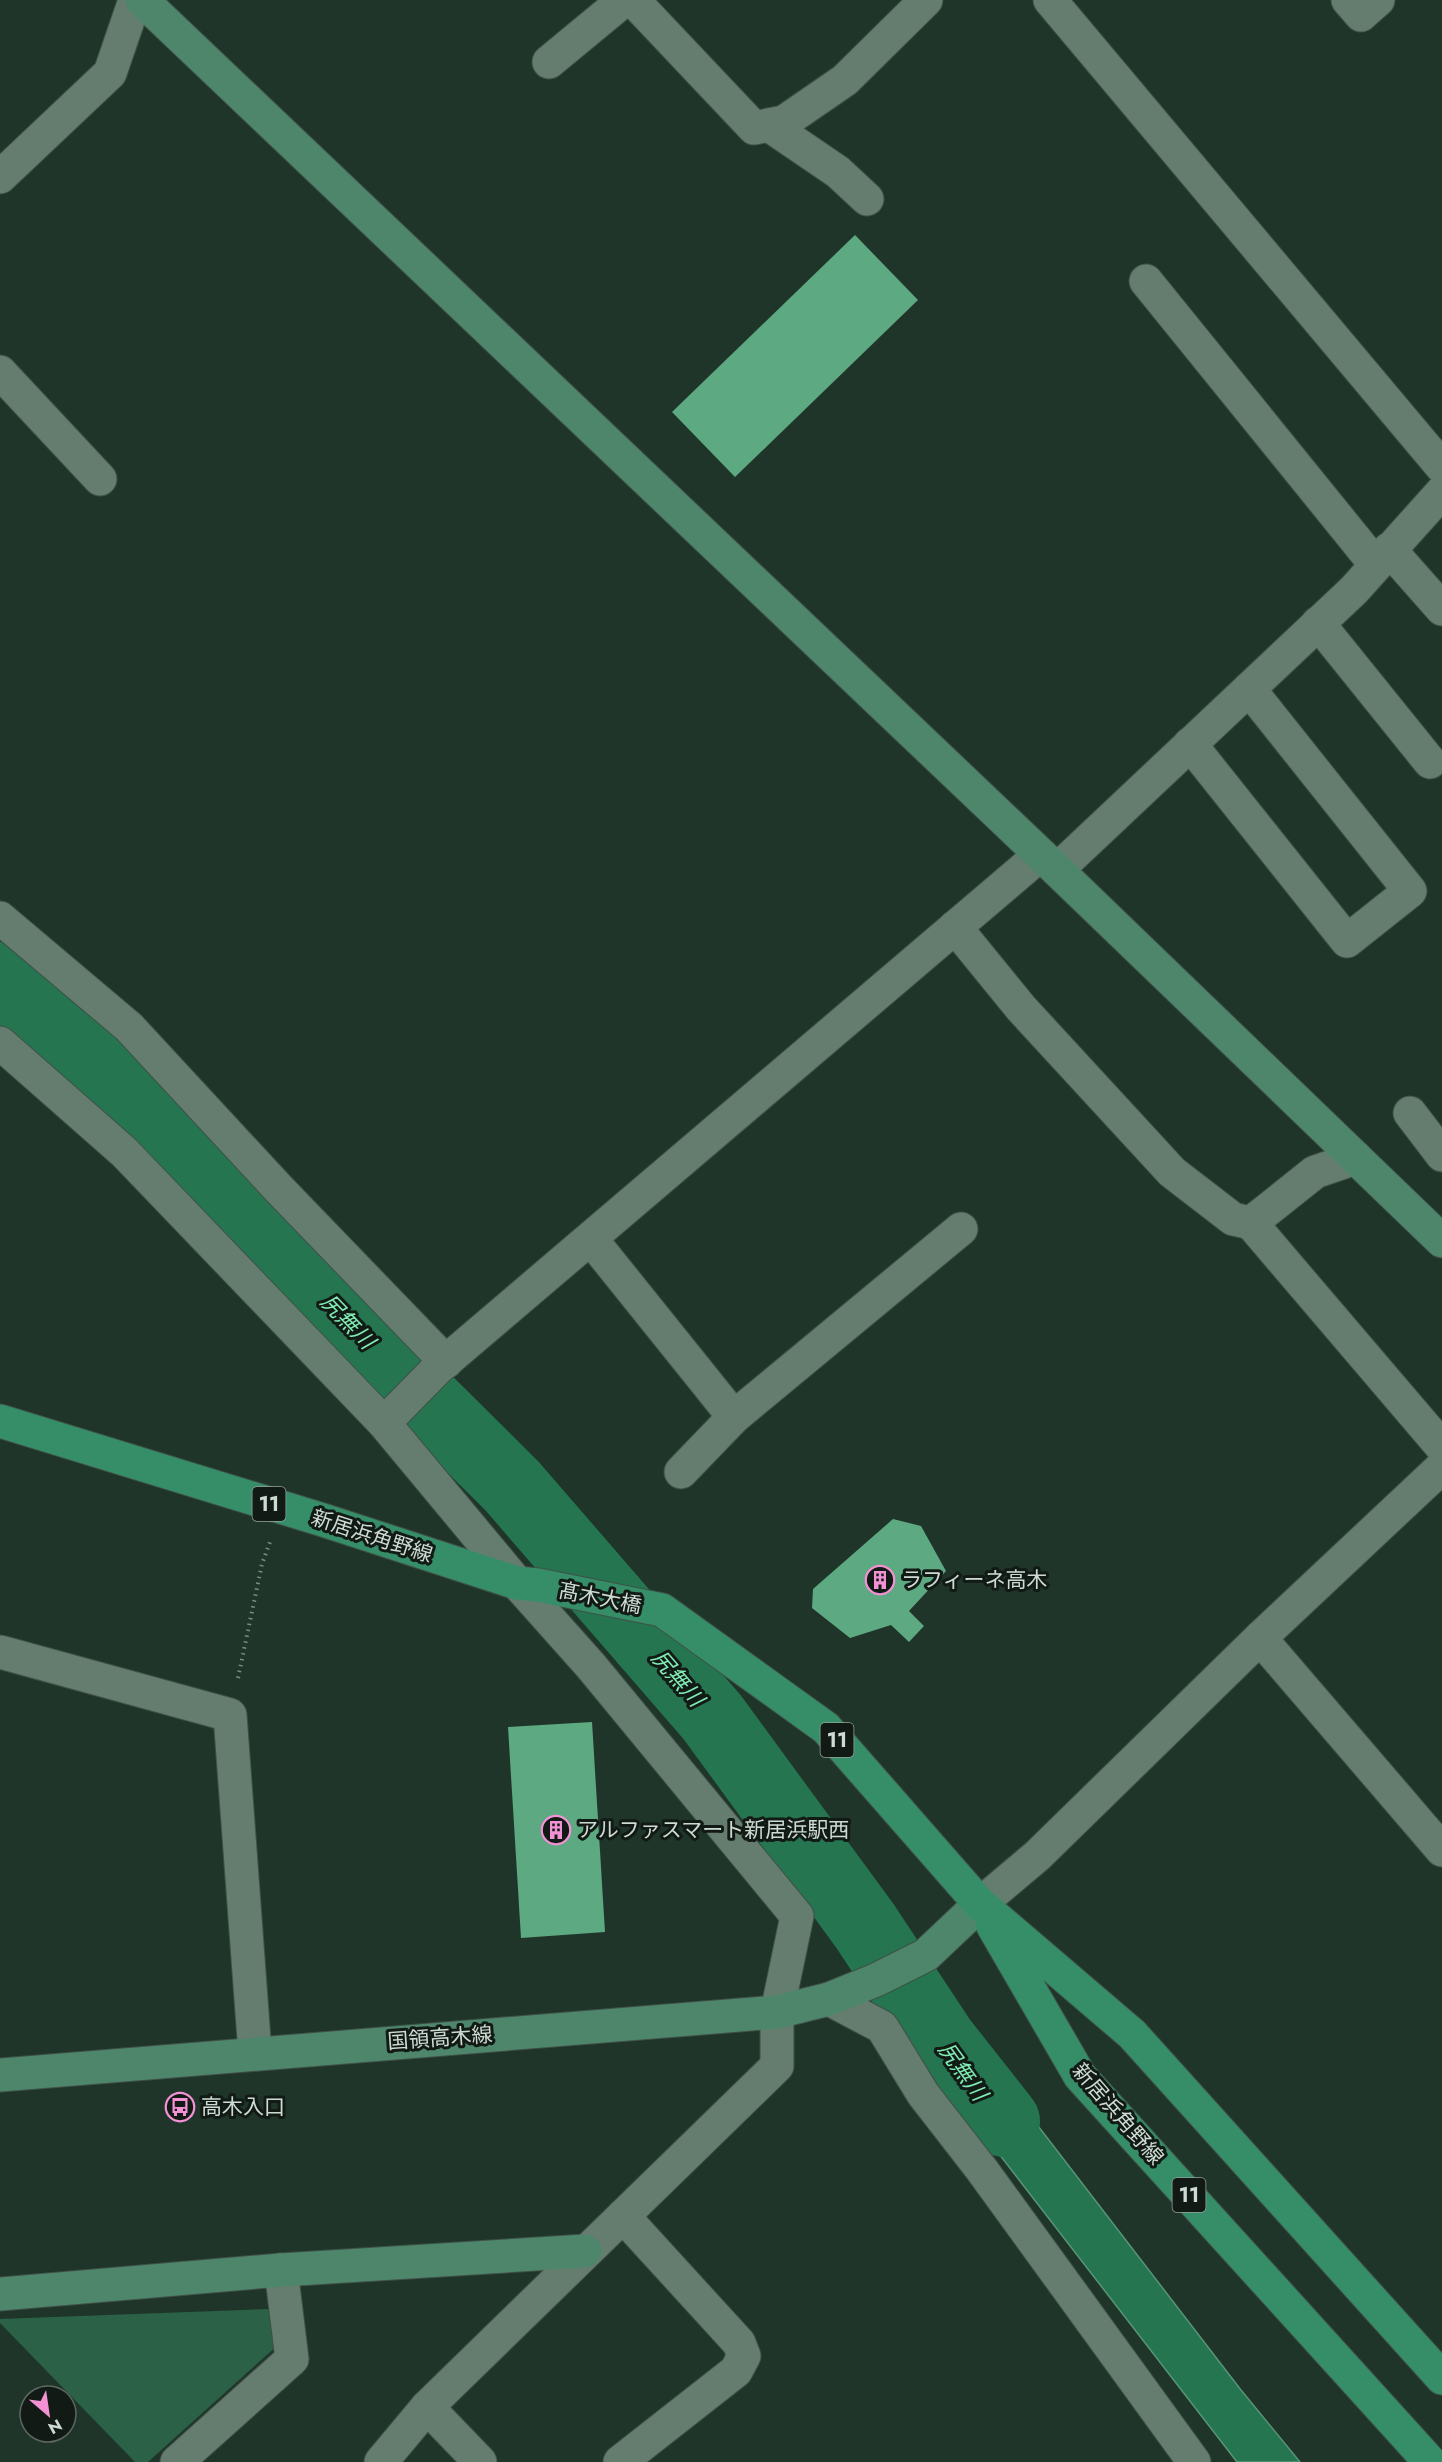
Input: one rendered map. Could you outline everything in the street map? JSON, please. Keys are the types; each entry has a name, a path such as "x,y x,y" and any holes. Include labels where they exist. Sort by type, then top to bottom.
{"main road":[{"name":"新居浜角野線","path":"0,1421 527,1584"},
{"name":"髙木大橋","path":"527,1584 662,1610"},
{"name":"新居浜角野線","path":"662,1610 826,1728 980,1904 1132,2034 1437,2363"},
{"name":"新居浜角野線","path":"980,1904 1080,2076 1430,2462"}],"street":[{"path":"0,177 110,73 135,0"},
{"path":"142,0 1048,862 1442,1241"},
{"path":"549,62 624,0"},
{"path":"633,0 754,128 784,122 845,80 926,0"},
{"path":"1050,0 1442,467"},
{"path":"1348,0 1361,15 1378,0"},
{"path":"769,125 838,172 867,199"},
{"path":"1146,280 1383,557 1442,609"},
{"path":"0,372 100,479"},
{"path":"391,1416 442,1365 955,927 1048,862 1190,744 1353,590 1442,492"},
{"path":"1318,623 1430,762"},
{"path":"1190,744 1347,941 1410,891 1249,689"},
{"path":"0,918 129,1027 442,1365"},
{"path":"955,927 1021,1008 1172,1172 1233,1218 1251,1223 1442,1447"},
{"path":"0,1043 124,1152 391,1416 591,1666 797,1916 777,2012 777,2066 427,2407 381,2462"},
{"path":"1410,1113 1442,1155"},
{"path":"1251,1223 1315,1172 1356,1158"},
{"path":"681,1472 734,1417 962,1229"},
{"path":"591,1239 734,1417"},
{"path":"980,1904 1037,1856 1260,1638 1442,1467"},
{"path":"1260,1638 1442,1850"},
{"path":"0,1652 230,1715 255,2053"},
{"name":"国領高木線","path":"0,2074 777,2012 829,1999 876,1980 926,1955 980,1904"},
{"path":"829,1999 882,2027 923,2094 982,2170 1194,2462"},
{"path":"620,2462 736,2371 744,2356 739,2343 623,2216"},
{"path":"0,2294 281,2270 585,2251"},
{"path":"177,2462 292,2359 281,2270"},
{"path":"427,2407 480,2462"}],"path":[{"path":"230,1715 262,1564 282,1508"}],"shaded area":[{"path":"268,2309 278,2345 148,2462 135,2462 78,2403 78,2384 59,2384 0,2323 0,2319"}],"water":[{"path":"924,2043 971,2046 1005,2083 1241,2390 1300,2462 1237,2462 989,2141"}],"building":[{"path":"855,235 918,300 735,477 672,412"},
{"name":"ラフィーネ高木","path":"893,1519 921,1526 946,1571 909,1611 924,1626 909,1642 891,1625 850,1638 812,1608 813,1589"},
{"name":"アルファスマート新居浜駅西","path":"592,1722 605,1932 521,1938 508,1727"}],"waterway":[{"name":"尻無川","path":"0,978 166,1130 379,1354 512,1486 712,1717 865,1926 941,2041 1004,2121"}],"place":[{"name":"ラフィーネ高木","path":"880,1580"},
{"name":"アルファスマート新居浜駅西","path":"556,1830"},
{"name":"高木入口","path":"180,2107"}]}
